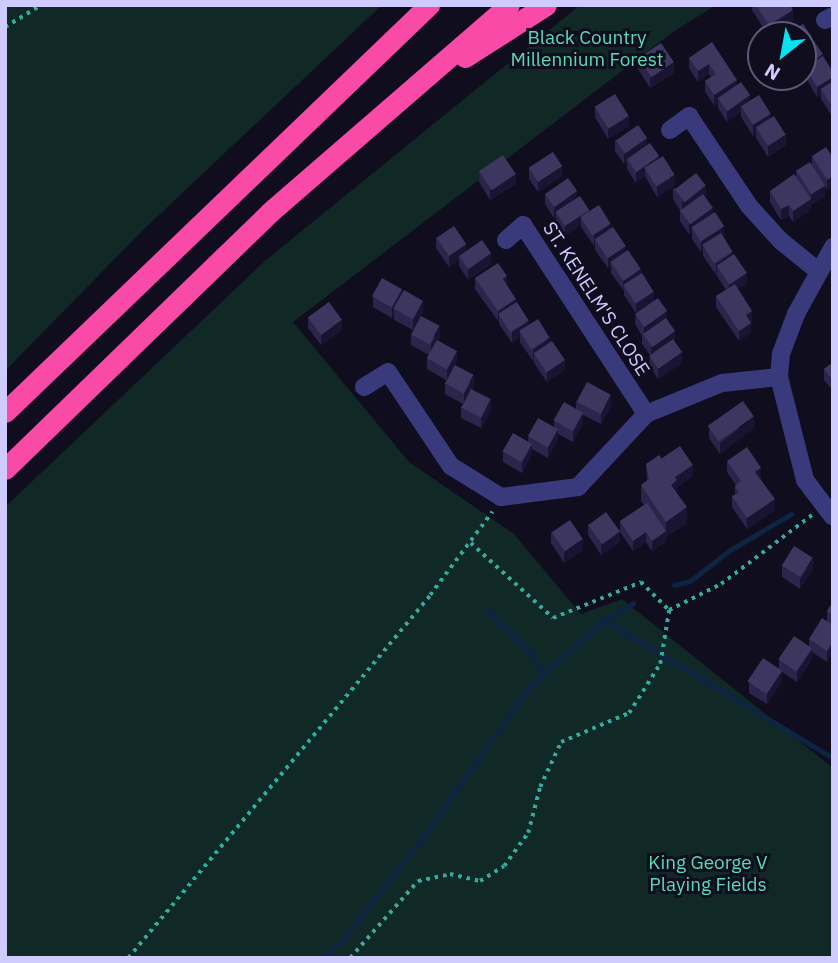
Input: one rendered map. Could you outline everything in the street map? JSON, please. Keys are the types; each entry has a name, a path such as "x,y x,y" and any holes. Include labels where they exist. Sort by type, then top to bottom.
{"highway":[{"path":"5,412 429,5"},
{"path":"362,72 440,5"},
{"path":"5,469 270,212 509,5"},
{"path":"395,102 546,5"}],"street":[{"path":"670,130 688,116 749,206 780,241 818,271"},
{"name":"ST. KENELM'S CLOSE","path":"506,240 523,225 646,414"},
{"path":"826,511 805,480 790,434 779,377 781,354 818,271 833,247"},
{"path":"364,387 388,372 450,466 501,497 578,487 646,414 722,383 779,377"}],"path":[{"path":"5,27 41,5"},
{"path":"128,958 471,543 501,497"},
{"path":"669,610 721,584 826,511"},
{"path":"350,958 418,881 450,874 480,881 504,866 528,833 540,787 561,742 629,713 660,664 669,629 669,610 642,582 553,618 471,543"}],"green space":[{"path":"5,5 382,5 143,230 5,371"},
{"path":"580,5 716,5 673,32 293,322 409,462 514,534 581,614 622,599 833,768 833,958 5,958 5,507 266,260"}],"building":[{"path":"756,5 790,5 793,10 775,21 766,21"},
{"path":"712,42 737,80 714,95 705,81 716,74 709,64 698,71 689,58"},
{"path":"661,43 674,62 651,77 639,58"},
{"path":"817,45 823,54 817,58"},
{"path":"823,56 833,72 833,77 817,87 817,60"},
{"path":"833,81 833,108 821,89"},
{"path":"741,82 750,95 727,111 718,98"},
{"path":"615,94 629,116 608,129 595,107"},
{"path":"759,95 771,114 753,125 741,106"},
{"path":"774,116 786,135 768,146 756,127"},
{"path":"638,125 647,138 625,154 616,140"},
{"path":"650,143 659,156 636,172 627,159"},
{"path":"826,147 833,158 833,176 827,180 812,156"},
{"path":"553,152 562,166 538,182 529,168"},
{"path":"503,155 516,174 492,190 479,171"},
{"path":"663,156 675,175 656,186 644,168"},
{"path":"810,162 825,186 811,194 796,170"},
{"path":"696,173 706,186 685,202 675,190"},
{"path":"794,174 811,199 793,211 789,205 781,209 770,191"},
{"path":"568,178 577,191 554,207 545,194"},
{"path":"703,194 713,208 690,224 680,210"},
{"path":"580,196 589,210 565,226 556,212"},
{"path":"599,205 611,224 592,235 580,217"},
{"path":"715,212 724,226 701,242 692,227"},
{"path":"454,226 466,244 449,256 437,238"},
{"path":"613,227 626,246 608,258 595,239"},
{"path":"721,233 733,252 714,263 702,245"},
{"path":"482,240 491,253 468,269 459,256"},
{"path":"628,250 641,269 623,281 611,262"},
{"path":"734,254 747,273 729,285 717,266"},
{"path":"498,263 507,276 503,279 516,299 498,311 475,278"},
{"path":"642,273 654,292 635,303 623,285"},
{"path":"382,278 402,289 392,308 372,296"},
{"path":"735,284 752,311 746,315 751,323 739,331 716,296"},
{"path":"404,290 423,301 413,319 394,308"},
{"path":"658,298 667,311 644,327 635,314"},
{"path":"329,302 342,320 321,335 308,317"},
{"path":"517,302 529,321 510,332 498,314"},
{"path":"421,316 440,326 430,344 411,335"},
{"path":"666,318 675,331 652,347 643,334"},
{"path":"538,319 550,338 531,349 519,331"},
{"path":"673,339 682,352 658,369 649,356"},
{"path":"437,340 457,351 447,370 427,358"},
{"path":"552,341 565,360 547,372 534,353"},
{"path":"833,362 833,380 824,369"},
{"path":"455,365 474,375 464,393 445,384"},
{"path":"587,382 611,395 601,414 577,401"},
{"path":"471,389 491,399 481,418 461,408"},
{"path":"743,401 754,417 719,441 708,426"},
{"path":"564,402 583,413 573,431 554,420"},
{"path":"538,418 558,429 548,448 528,436"},
{"path":"513,433 532,444 522,462 502,451"},
{"path":"680,446 693,465 675,477 662,458"},
{"path":"747,447 761,468 755,472 775,499 747,518 732,496 739,493 735,486 741,481 727,461"},
{"path":"659,455 677,480 671,485 687,507 666,522 641,485 649,479 646,464"},
{"path":"647,503 666,531 652,541 646,532 633,541 620,521"},
{"path":"606,512 620,531 602,544 588,525"},
{"path":"570,520 583,539 565,551 552,532"},
{"path":"794,546 813,558 800,577 782,566"},
{"path":"833,602 833,615 827,611"},
{"path":"822,618 833,625 833,642 827,651 809,639"},
{"path":"794,636 812,648 797,672 778,659"},
{"path":"763,658 782,671 766,694 747,681"}],"waterway":[{"path":"674,585 690,581 730,550 791,514"},
{"path":"320,958 340,943 418,844 530,686 604,620 633,603"},
{"path":"486,609 535,658 542,674"},
{"path":"604,620 833,758"}],"park label":[{"name":"Black Country Millennium Forest","path":"587,49"},
{"name":"King George V Playing Fields","path":"708,874"}]}
